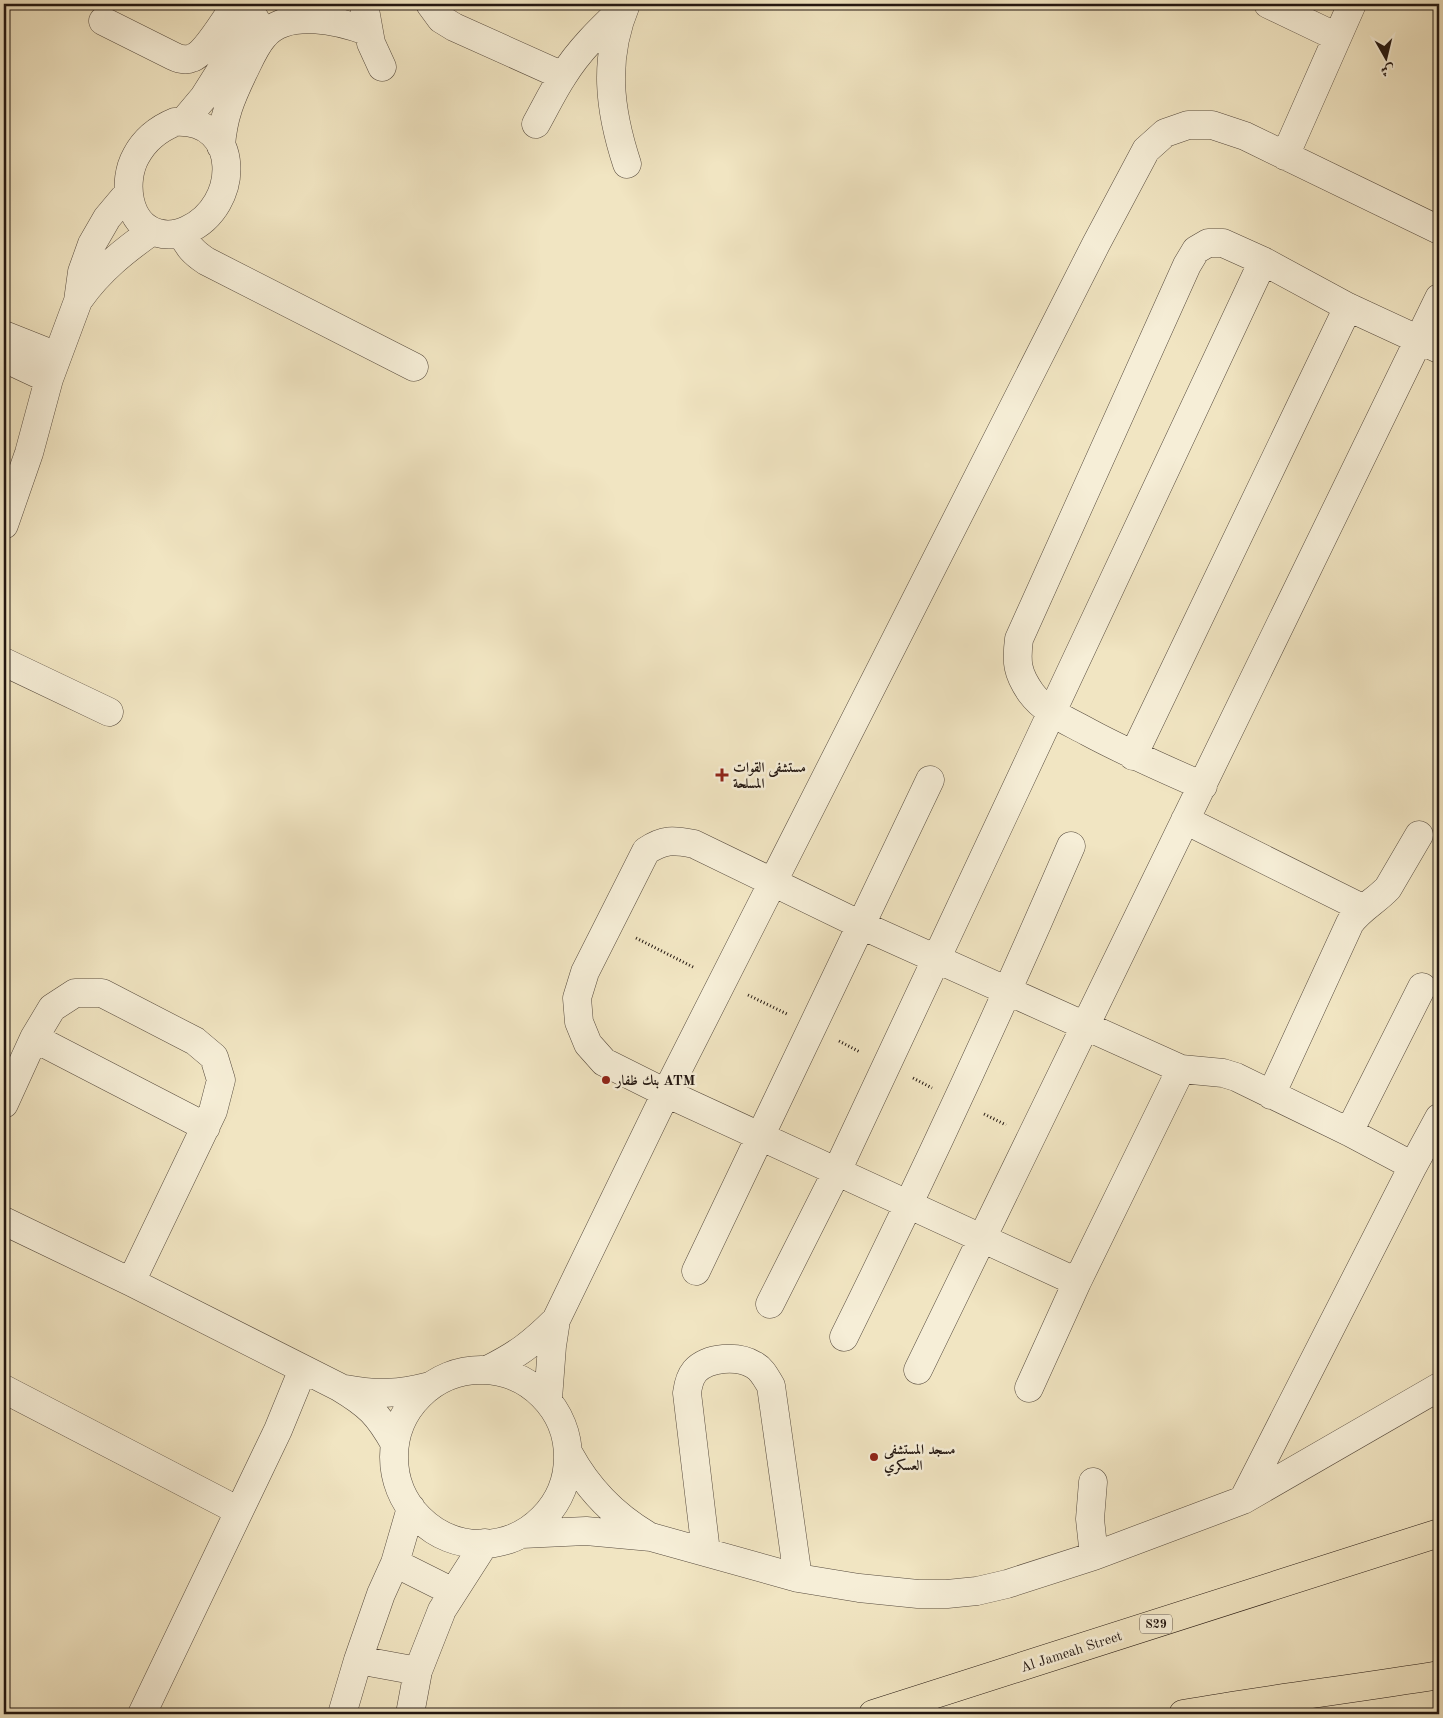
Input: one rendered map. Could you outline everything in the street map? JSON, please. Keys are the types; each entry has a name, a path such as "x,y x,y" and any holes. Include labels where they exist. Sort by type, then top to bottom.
{"main road":[{"name":"Al Jameah Street","path":"873,1714 1439,1533"},
{"path":"1183,1714 1258,1701 1439,1675"}],"lane":[{"path":"103,21 180,60 192,58 202,53 236,4"},
{"path":"183,122 204,97 250,24 268,10 282,4"},
{"path":"364,4 371,43 382,67"},
{"path":"430,4 441,19 454,27 563,76"},
{"path":"1268,4 1337,37"},
{"path":"1285,156 1352,4"},
{"path":"536,124 563,76 623,5"},
{"path":"623,5 611,70 611,94 617,134 628,164"},
{"path":"221,146 222,130 230,100 257,46 272,28 283,23 320,20 337,22 369,32"},
{"path":"176,122 183,122 198,124 212,133 221,146 226,160 224,191 208,217 196,226 182,232 166,235 152,231 139,221 132,209 128,193 129,176 135,157 146,141 161,128 176,122"},
{"path":"548,1399 556,1320 666,1093 772,882 1146,150 1165,133 1188,125 1212,125 1244,136 1439,230"},
{"path":"4,525 29,453 53,368 78,301 82,272 92,244 107,218 128,193"},
{"path":"78,301 108,264 152,231"},
{"path":"182,232 187,244 195,254 206,261 414,367"},
{"path":"1203,786 1133,756 1051,712 1033,695 1022,679 1016,660 1019,639 1187,265 1196,250 1208,243 1223,243 1263,261 1348,307 1429,344"},
{"path":"770,1304 836,1171 1263,261"},
{"path":"918,1370 1185,820 1429,344 1439,298"},
{"path":"1133,756 1348,307"},
{"path":"4,335 53,368"},
{"path":"4,358 53,368"},
{"path":"4,662 110,712"},
{"path":"696,1271 930,780"},
{"path":"1185,820 1362,908"},
{"path":"1270,1095 1350,923 1362,908 1382,895 1388,888 1419,835"},
{"path":"1077,1282 666,1093 604,1062 588,1044 579,1022 577,998 585,972 646,851 657,844 674,840 694,844 861,925 1181,1069 1223,1073 1236,1077 1349,1132 1413,1166"},
{"path":"844,1337 910,1204 1008,992 1071,846"},
{"path":"1349,1132 1422,987"},
{"path":"4,1104 34,1038 52,1008 75,993 102,994 195,1041 214,1057 221,1080 213,1111 131,1282"},
{"path":"34,1038 206,1127"},
{"path":"1029,1388 1077,1282 1181,1069"},
{"path":"1243,1500 1439,1118"},
{"path":"4,1221 131,1282 339,1387 363,1402 381,1421 395,1444"},
{"path":"487,1370 512,1357 536,1340 556,1320"},
{"path":"706,1552 686,1393 689,1381 695,1371 704,1364 716,1360 742,1360 755,1365 764,1374 771,1386 798,1578"},
{"path":"142,1714 278,1430 303,1369"},
{"path":"339,1387 385,1394 408,1392 430,1386 450,1376 471,1370 487,1370 514,1376 548,1399 565,1434 569,1454 580,1474 595,1493 611,1510 630,1525 651,1537"},
{"path":"430,1386 414,1401 402,1419 395,1444 395,1474 401,1492 411,1508 422,1521 444,1535 468,1542 485,1543 504,1540 522,1534 586,1531 651,1537 798,1578 888,1592 918,1594 977,1591 1007,1584 1094,1556 1243,1500 1439,1387"},
{"path":"4,1389 239,1511"},
{"path":"522,1534 550,1509 560,1493 566,1474 569,1454"},
{"path":"1093,1482 1090,1519 1094,1556"},
{"path":"342,1714 381,1594 395,1563 411,1508"},
{"path":"410,1714 418,1670 442,1610 485,1543"},
{"path":"395,1563 453,1592"},
{"path":"358,1660 418,1670"}],"place":[{"name":"مستشفى القوات المسلحة","path":"722,775"},
{"name":"بنك ظفار ATM","path":"606,1080"},
{"name":"مسجد المستشفى العسكري","path":"874,1457"}]}
